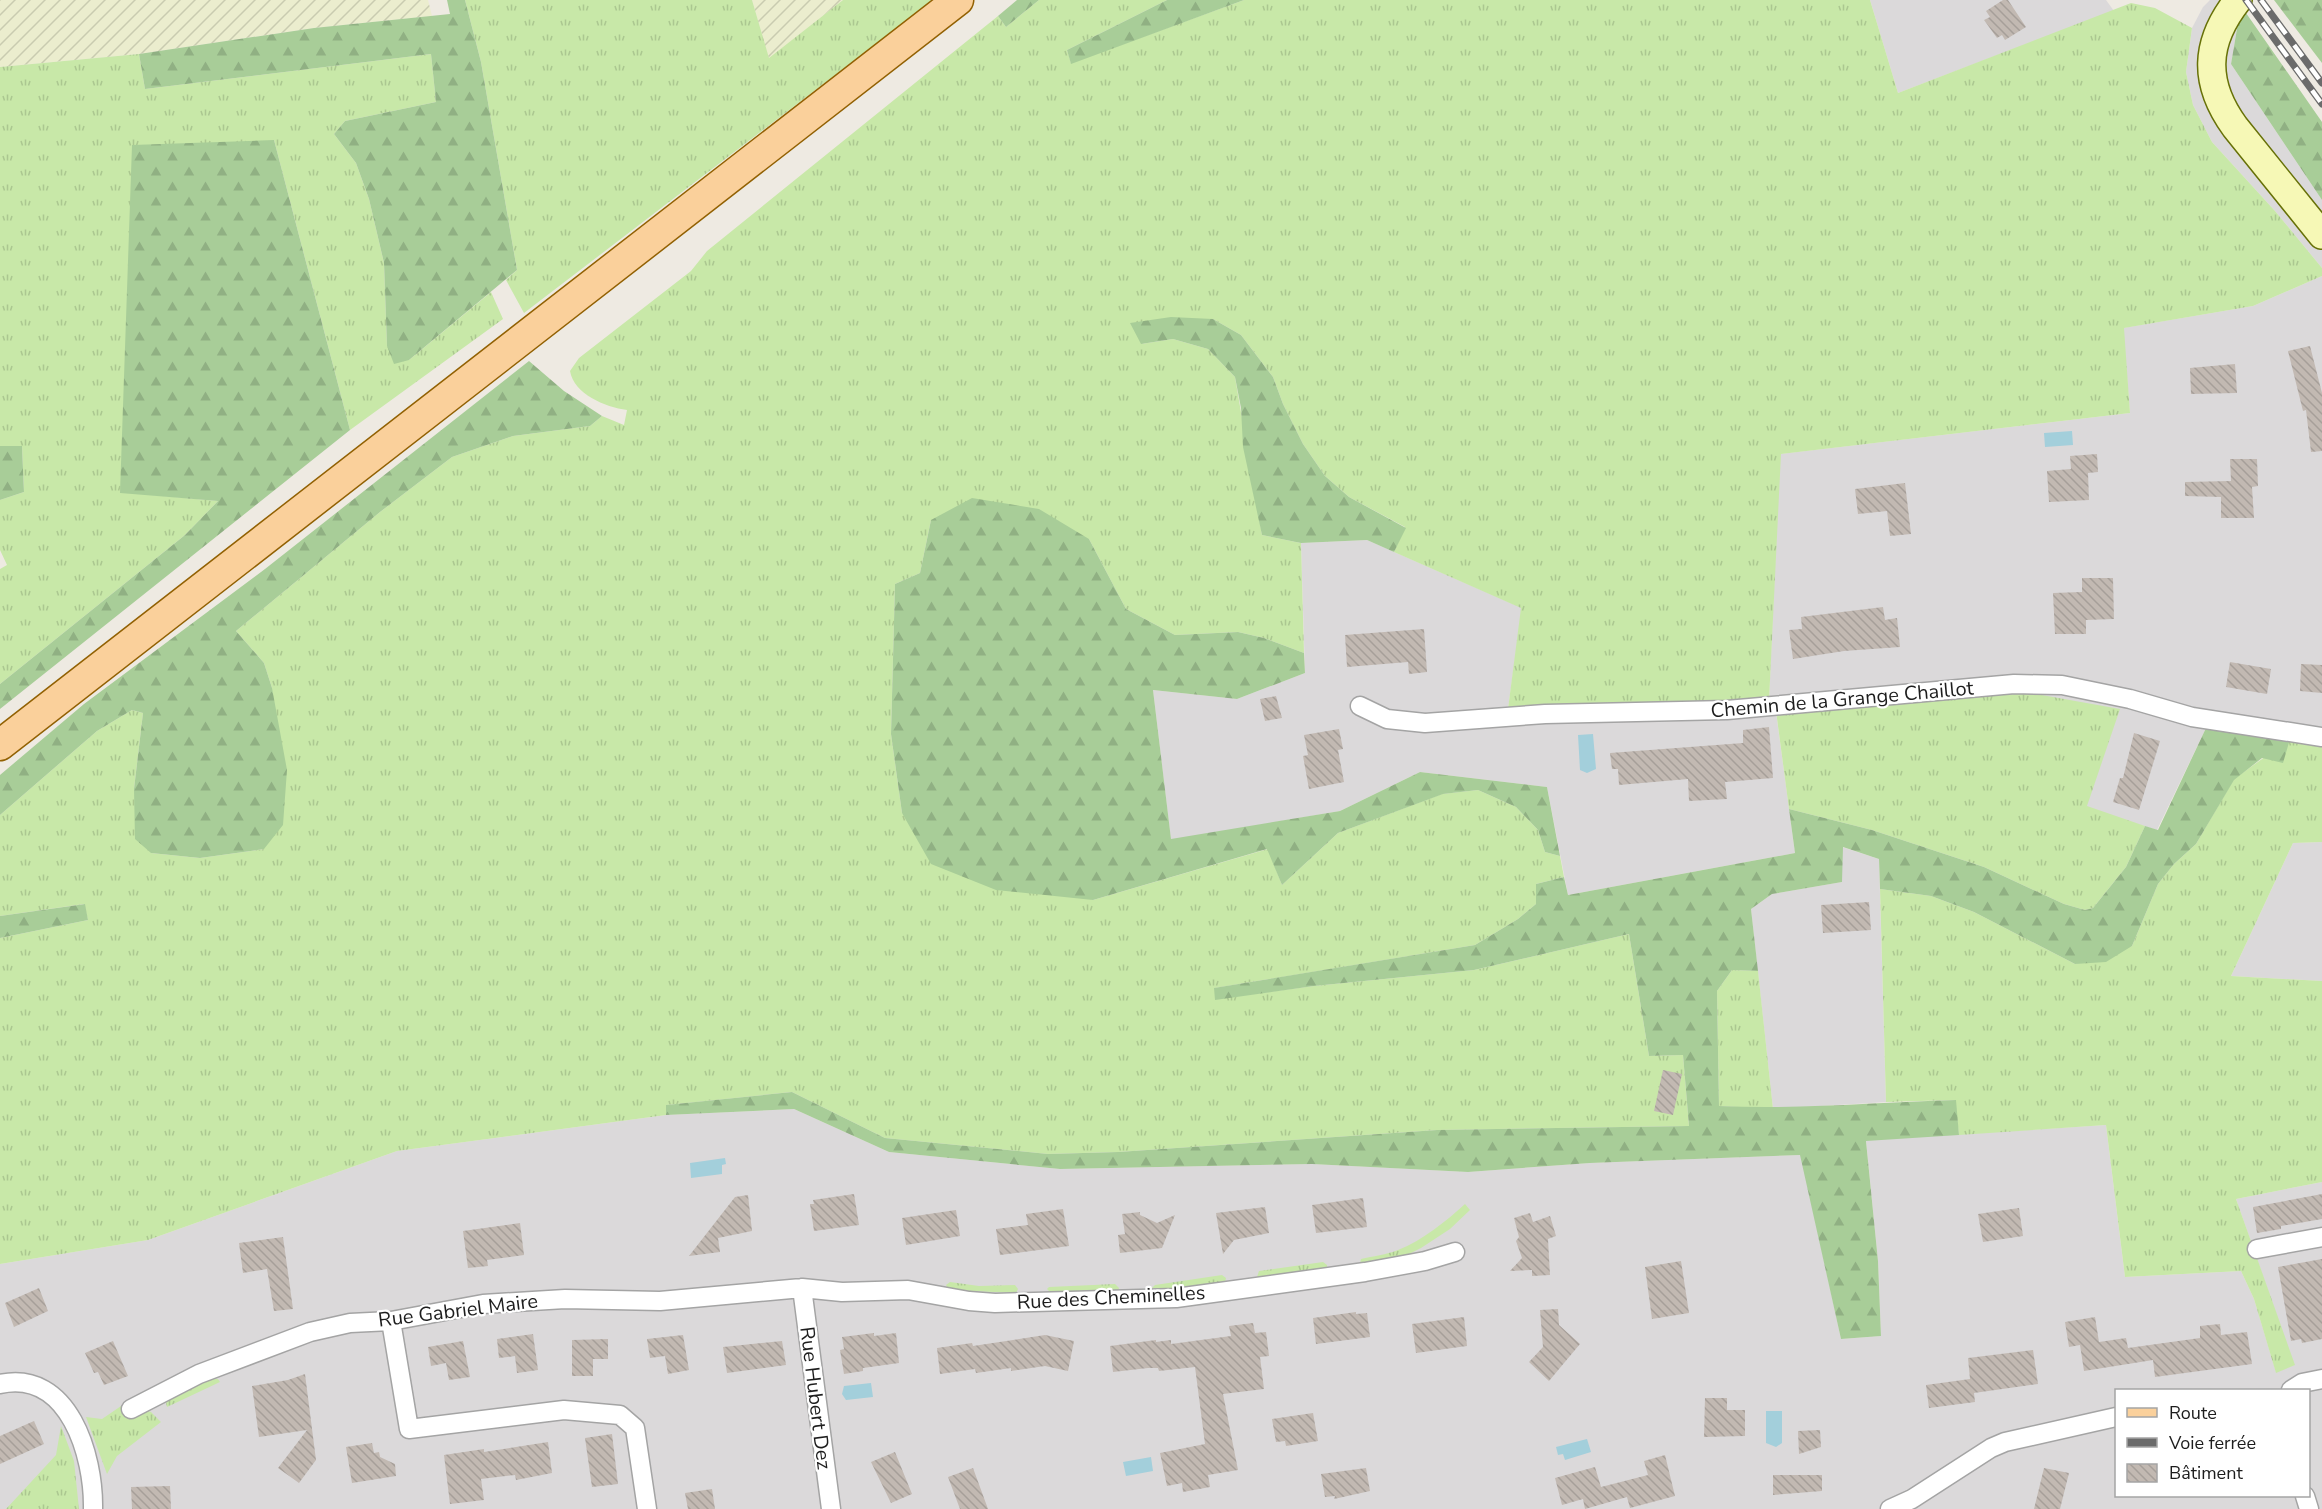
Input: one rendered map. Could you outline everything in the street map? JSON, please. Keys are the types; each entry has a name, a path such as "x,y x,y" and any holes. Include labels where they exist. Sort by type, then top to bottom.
{"main road":[{"path":"0,745 958,0"},
{"path":"2236,2 2217,34 2213,49 2212,80 2217,96 2224,112 2235,127 2322,234"}],"street":[{"name":"Chemin de la Grange Chaillot","path":"1360,706 1387,719 1425,723 1545,714 1727,710 2014,684 2038,684 2096,691 2192,717 2322,737"},
{"path":"2257,1249 2322,1238"},
{"name":"Rue des Cheminelles","path":"801,1287 842,1292 908,1290 969,1301 995,1303 1176,1298 1365,1272 1425,1261 1455,1252"},
{"name":"Rue Gabriel Maire","path":"131,1409 200,1374 310,1332 350,1323 391,1321 461,1307 524,1300 660,1301 801,1287"},
{"name":"Rue Hubert Dez","path":"801,1287 831,1509"},
{"path":"391,1321 409,1430 564,1410 620,1415 635,1428 647,1509"},
{"path":"2293,1389 2302,1383 2322,1379"},
{"path":"0,1384 21,1382 35,1386 48,1393 64,1408 77,1429 89,1460 94,1488 93,1509"},
{"path":"1890,1509 1912,1499 1991,1448 2005,1442 2115,1417"}],"shaded area":[{"path":"1870,0 2106,0 2114,11 1898,93"},
{"path":"2210,0 2235,0 2246,13 2238,23 2231,64 2322,200 2322,268 2275,211 2212,142 2193,105 2186,72 2192,28 2203,7"},
{"path":"2322,276 2322,743 2206,728 2157,830 1776,712 1795,853 1568,895 1547,787 1420,772 1340,811 1171,840 1153,690 1237,699 1305,673 1301,543 1367,540 1522,608 1508,709 1769,701 1780,454 2130,413 2123,328 2253,306"},
{"path":"2322,842 2322,981 2231,976 2293,843"},
{"path":"1842,847 1879,859 1886,1102 1773,1109 1751,909 1772,894 1842,882"},
{"path":"794,1109 889,1152 1060,1169 1312,1164 1468,1172 1590,1163 1801,1155 1841,1339 1881,1336 1878,1261 1866,1140 2106,1125 2125,1277 2241,1271 2254,1299 2276,1372 2294,1365 2236,1199 2322,1182 2322,1509 0,1509 0,1264 148,1240 397,1151 666,1115"}],"green space":[{"path":"0,0 428,0 432,16 314,28 139,54 0,67"},
{"path":"447,0 465,0 481,62 517,270 409,360 394,364 387,346 384,263 369,199 356,163 334,134 345,121 436,102 431,54 145,89 139,54 314,28 450,14"},
{"path":"465,0 752,0 769,58 843,0 933,0 524,313 506,280 517,270 481,62"},
{"path":"752,0 843,0 769,59"},
{"path":"1017,0 1039,0 1006,27 998,16"},
{"path":"1039,0 1167,0 1067,50 1071,63 1244,0 1870,0 1898,93 2131,3 2155,8 2192,28 2186,72 2193,105 2212,142 2275,211 2322,268 2322,276 2253,306 2124,328 2130,413 1781,454 1769,701 1508,709 1521,608 1394,552 1405,527 1349,497 1325,476 1303,444 1283,404 1273,377 1241,335 1213,319 1141,344 1173,339 1208,349 1235,377 1262,535 1301,543 1304,653 1264,638 1238,632 1175,635 1126,609 1089,539 931,520 920,573 895,584 891,734 902,813 1093,900 1268,849 1282,885 1338,833 1442,794 1478,790 1516,807 1538,830 1545,852 1560,856 1564,877 1536,884 1536,904 1518,919 1475,945 1215,988 1215,999 1314,986 1474,970 1629,934 1649,1056 1683,1055 1689,1126 1437,1130 1118,1152 1048,1154 885,1138 792,1092 667,1105 666,1115 397,1151 148,1240 0,1264 0,938 88,920 84,904 0,916 0,815 97,731 132,710 143,713 134,789 151,853 200,858 264,849 272,688 264,663 236,631 380,512 452,457 513,436 590,426 602,416 624,425 627,410 609,406 592,398 584,393 573,379 570,371 579,358 691,271 707,251 998,16 1006,27"},
{"path":"1167,0 1244,0 1071,64 1067,50"},
{"path":"2274,0 2322,0 2322,63"},
{"path":"2246,13 2322,122 2322,200 2231,64 2238,23"},
{"path":"139,54 145,89 431,54 436,102 345,121 334,134 356,163 369,199 384,263 387,346 409,360 491,292 503,319 350,430 274,140 120,492 218,501 185,535 0,684 0,569 7,565 0,550 0,500 24,492 22,446 0,446 0,67"},
{"path":"274,140 350,430 0,709 0,684 185,535 218,501 120,493 132,145"},
{"path":"1171,317 1213,319 1241,335 1273,377 1283,404 1303,444 1325,476 1349,497 1406,528 1394,552 1367,540 1301,543 1262,535 1243,447 1241,408 1235,377 1208,349 1173,339 1141,344 1130,323"},
{"path":"529,361 564,391 602,416 590,426 513,436 452,457 380,512 236,631 264,663 272,688 287,770 283,825 264,849 200,858 151,853 135,839 134,789 143,713 132,710 97,731 0,815 0,775 84,704 265,569"},
{"path":"0,446 22,446 24,492 0,500"},
{"path":"972,498 1039,509 1089,539 1126,609 1175,635 1238,632 1264,638 1304,653 1305,673 1237,699 1153,690 1171,839 1340,811 1420,772 1547,787 1560,856 1545,852 1538,830 1516,807 1478,790 1443,794 1338,833 1282,885 1267,849 1093,900 996,890 931,864 902,813 891,734 895,584 920,573 931,520"},
{"path":"2030,693 2120,709 2087,806 2145,826 2126,867 2093,908 2085,910 2064,904 1984,867 1872,830 1789,809 1776,711"},
{"path":"2206,728 2290,739 2283,763 2262,758 2234,780 2196,844 2174,864 2158,884 2132,946 2106,962 2075,964 1974,912 1931,896 1880,889 1879,859 1843,847 1842,882 1772,894 1751,909 1758,971 1732,970 1717,991 1719,1106 1808,1106 1956,1100 1959,1135 1866,1141 1878,1261 1881,1336 1841,1339 1800,1155 1590,1163 1468,1172 1312,1164 1060,1169 889,1152 794,1109 666,1115 666,1105 792,1092 885,1138 1048,1154 1118,1152 1437,1130 1689,1126 1683,1055 1649,1056 1629,934 1474,970 1314,986 1215,1000 1214,988 1475,945 1518,919 1536,904 1536,884 1564,877 1568,895 1795,853 1789,809 1872,830 1984,867 2064,904 2085,910 2093,908 2126,867 2145,826 2158,830"},
{"path":"2290,739 2322,743 2322,842 2293,843 2231,976 2322,981 2322,1182 2236,1199 2295,1365 2276,1373 2254,1299 2241,1271 2125,1277 2106,1125 1959,1135 1955,1100 1886,1102 1880,889 1931,896 1974,912 2075,964 2132,946 2158,884 2174,864 2196,844 2234,779"},
{"path":"85,904 88,920 0,938 0,916"},
{"path":"1732,970 1758,971 1773,1109 1719,1106 1717,991"},
{"path":"1465,1204 1470,1210 1450,1229 1421,1248 1405,1256 1360,1264 1361,1259 1393,1252 1425,1236"},
{"path":"1323,1262 1327,1268 1257,1277 1259,1271"},
{"path":"1222,1275 1226,1278 1225,1283 1170,1290 1152,1288 1155,1285"},
{"path":"950,1282 979,1286 1015,1285 1018,1289 1016,1293 949,1290 946,1285"},
{"path":"1115,1284 1119,1288 1118,1292 1051,1293 1047,1289 1049,1287"},
{"path":"212,1378 220,1382 167,1407 166,1403 170,1398"},
{"path":"124,1404 151,1412 161,1422 117,1456 107,1474 86,1417 102,1419"},
{"path":"61,1426 74,1461 79,1509 6,1509 56,1455"}],"water":[{"path":"2072,431 2073,445 2045,447 2044,433"},
{"path":"1593,734 1596,769 1587,773 1580,770 1578,735"},
{"path":"725,1158 726,1164 722,1165 722,1174 691,1178 690,1163"},
{"path":"871,1383 873,1397 846,1400 842,1394 844,1386"},
{"path":"1766,1411 1782,1411 1782,1443 1776,1447 1766,1443"},
{"path":"1587,1439 1591,1452 1565,1460 1563,1454 1558,1455 1556,1447"},
{"path":"1151,1457 1153,1471 1126,1476 1123,1462"}],"building":[{"path":"2003,0 2008,0 2026,27 2005,40 2002,35 1997,38 1984,20 1990,17 1986,11"},
{"path":"2310,346 2322,393 2322,451 2311,452 2306,410 2303,411 2288,351"},
{"path":"2235,364 2237,393 2191,394 2190,368"},
{"path":"2097,454 2098,472 2088,473 2089,500 2049,502 2047,471 2071,469 2070,456"},
{"path":"2230,459 2257,459 2258,486 2252,487 2254,518 2221,518 2221,497 2185,496 2185,482 2231,481"},
{"path":"1905,483 1911,534 1890,536 1887,511 1858,514 1855,489"},
{"path":"2082,578 2113,578 2114,619 2086,620 2086,634 2055,634 2053,593 2082,592"},
{"path":"1883,607 1885,620 1897,618 1900,647 1844,651 1793,659 1789,630 1802,629 1801,617"},
{"path":"1424,629 1427,672 1409,674 1408,662 1347,667 1345,635"},
{"path":"2230,662 2271,669 2267,694 2226,687"},
{"path":"2301,664 2322,665 2322,693 2300,691"},
{"path":"1276,696 1282,718 1265,721 1260,699"},
{"path":"1769,727 1773,778 1725,782 1727,799 1689,801 1688,779 1619,785 1618,769 1612,769 1610,753 1743,743 1743,730"},
{"path":"1339,729 1343,749 1338,750 1344,782 1309,789 1303,756 1308,755 1304,735"},
{"path":"2134,733 2160,741 2139,810 2113,802 2120,778 2123,778"},
{"path":"1869,902 1871,930 1823,933 1821,905"},
{"path":"1663,1070 1682,1074 1673,1115 1654,1111"},
{"path":"854,1194 859,1225 814,1231 810,1204 814,1204 813,1200"},
{"path":"2322,1194 2322,1219 2257,1233 2253,1207"},
{"path":"748,1195 752,1231 718,1238 720,1252 689,1256 735,1197"},
{"path":"1363,1198 1367,1227 1316,1233 1312,1205"},
{"path":"1265,1207 1269,1233 1234,1240 1223,1254 1216,1213"},
{"path":"2019,1208 2023,1236 1983,1242 1978,1214"},
{"path":"1063,1209 1069,1246 1000,1255 996,1229 1028,1225 1026,1214"},
{"path":"956,1210 960,1236 906,1245 902,1218"},
{"path":"1140,1212 1140,1215 1157,1223 1175,1215 1162,1248 1120,1253 1118,1235 1125,1234 1122,1214"},
{"path":"1530,1213 1533,1222 1550,1216 1556,1236 1548,1239 1550,1275 1532,1276 1532,1270 1510,1271 1522,1258 1516,1241 1519,1237 1514,1218"},
{"path":"520,1223 524,1255 487,1260 488,1266 468,1268 463,1231"},
{"path":"283,1237 293,1309 274,1311 267,1269 243,1273 239,1243"},
{"path":"2322,1259 2322,1339 2302,1343 2301,1339 2291,1341 2278,1267"},
{"path":"1681,1261 1689,1313 1652,1319 1645,1267"},
{"path":"39,1288 48,1311 14,1327 5,1303"},
{"path":"1558,1309 1559,1325 1580,1344 1549,1381 1529,1362 1543,1347 1540,1310"},
{"path":"1356,1312 1356,1314 1367,1313 1370,1337 1316,1344 1313,1318"},
{"path":"1464,1317 1467,1346 1416,1353 1412,1324"},
{"path":"2095,1317 2099,1342 2126,1338 2128,1348 2200,1338 2200,1326 2220,1324 2221,1335 2247,1332 2252,1364 2155,1377 2153,1360 2084,1371 2080,1345 2069,1347 2065,1322"},
{"path":"1253,1323 1255,1333 1266,1332 1269,1356 1260,1357 1264,1389 1223,1394 1238,1470 1208,1475 1210,1487 1183,1492 1182,1483 1167,1486 1160,1453 1205,1444 1195,1367 1159,1371 1158,1368 1148,1368 1113,1372 1110,1346 1156,1340 1156,1342 1171,1340 1171,1344 1231,1336 1229,1326"},
{"path":"874,1333 874,1336 896,1333 899,1363 863,1368 863,1371 844,1374 840,1350 844,1349 842,1337"},
{"path":"533,1334 538,1370 517,1373 515,1356 499,1358 497,1339"},
{"path":"683,1335 689,1370 668,1374 665,1356 650,1358 647,1339"},
{"path":"1045,1335 1074,1341 1068,1371 1045,1366 1011,1371 1011,1368 976,1373 975,1369 940,1374 937,1348 972,1343 973,1346"},
{"path":"608,1339 608,1359 593,1359 593,1376 572,1376 572,1340"},
{"path":"113,1341 128,1376 104,1385 98,1372 94,1373 85,1353"},
{"path":"463,1341 470,1377 449,1380 446,1363 431,1366 428,1347"},
{"path":"782,1341 786,1365 727,1373 723,1347"},
{"path":"2033,1350 2038,1384 1974,1393 1975,1402 1929,1408 1926,1385 1970,1379 1968,1358"},
{"path":"305,1374 316,1460 299,1483 278,1468 307,1430 259,1437 252,1386 288,1380"},
{"path":"1705,1398 1727,1398 1727,1410 1745,1410 1745,1436 1704,1437"},
{"path":"1313,1413 1318,1441 1286,1446 1285,1441 1276,1442 1272,1419"},
{"path":"34,1421 44,1444 0,1464 0,1436"},
{"path":"1820,1430 1821,1447 1799,1454 1798,1431"},
{"path":"612,1434 618,1484 592,1487 585,1438"},
{"path":"548,1442 552,1473 516,1480 515,1475 481,1479 484,1500 450,1504 444,1455 484,1449 484,1452"},
{"path":"372,1443 374,1453 379,1452 380,1457 395,1464 396,1476 352,1483 346,1447"},
{"path":"895,1452 912,1494 891,1503 871,1462"},
{"path":"1665,1455 1675,1496 1630,1508 1627,1497 1585,1509 1583,1499 1562,1505 1555,1478 1595,1467 1601,1487 1648,1475 1644,1461"},
{"path":"973,1468 988,1509 960,1509 948,1477"},
{"path":"1366,1468 1370,1491 1334,1499 1335,1496 1325,1497 1321,1474"},
{"path":"2044,1468 2069,1473 2060,1509 2034,1509"},
{"path":"1773,1475 1822,1475 1822,1491 1773,1495"},
{"path":"170,1486 171,1509 132,1509 131,1487"},
{"path":"712,1489 715,1509 688,1509 685,1493"}],"railway":[{"path":"2246,0 2322,104"},
{"path":"2261,0 2322,83"}]}
